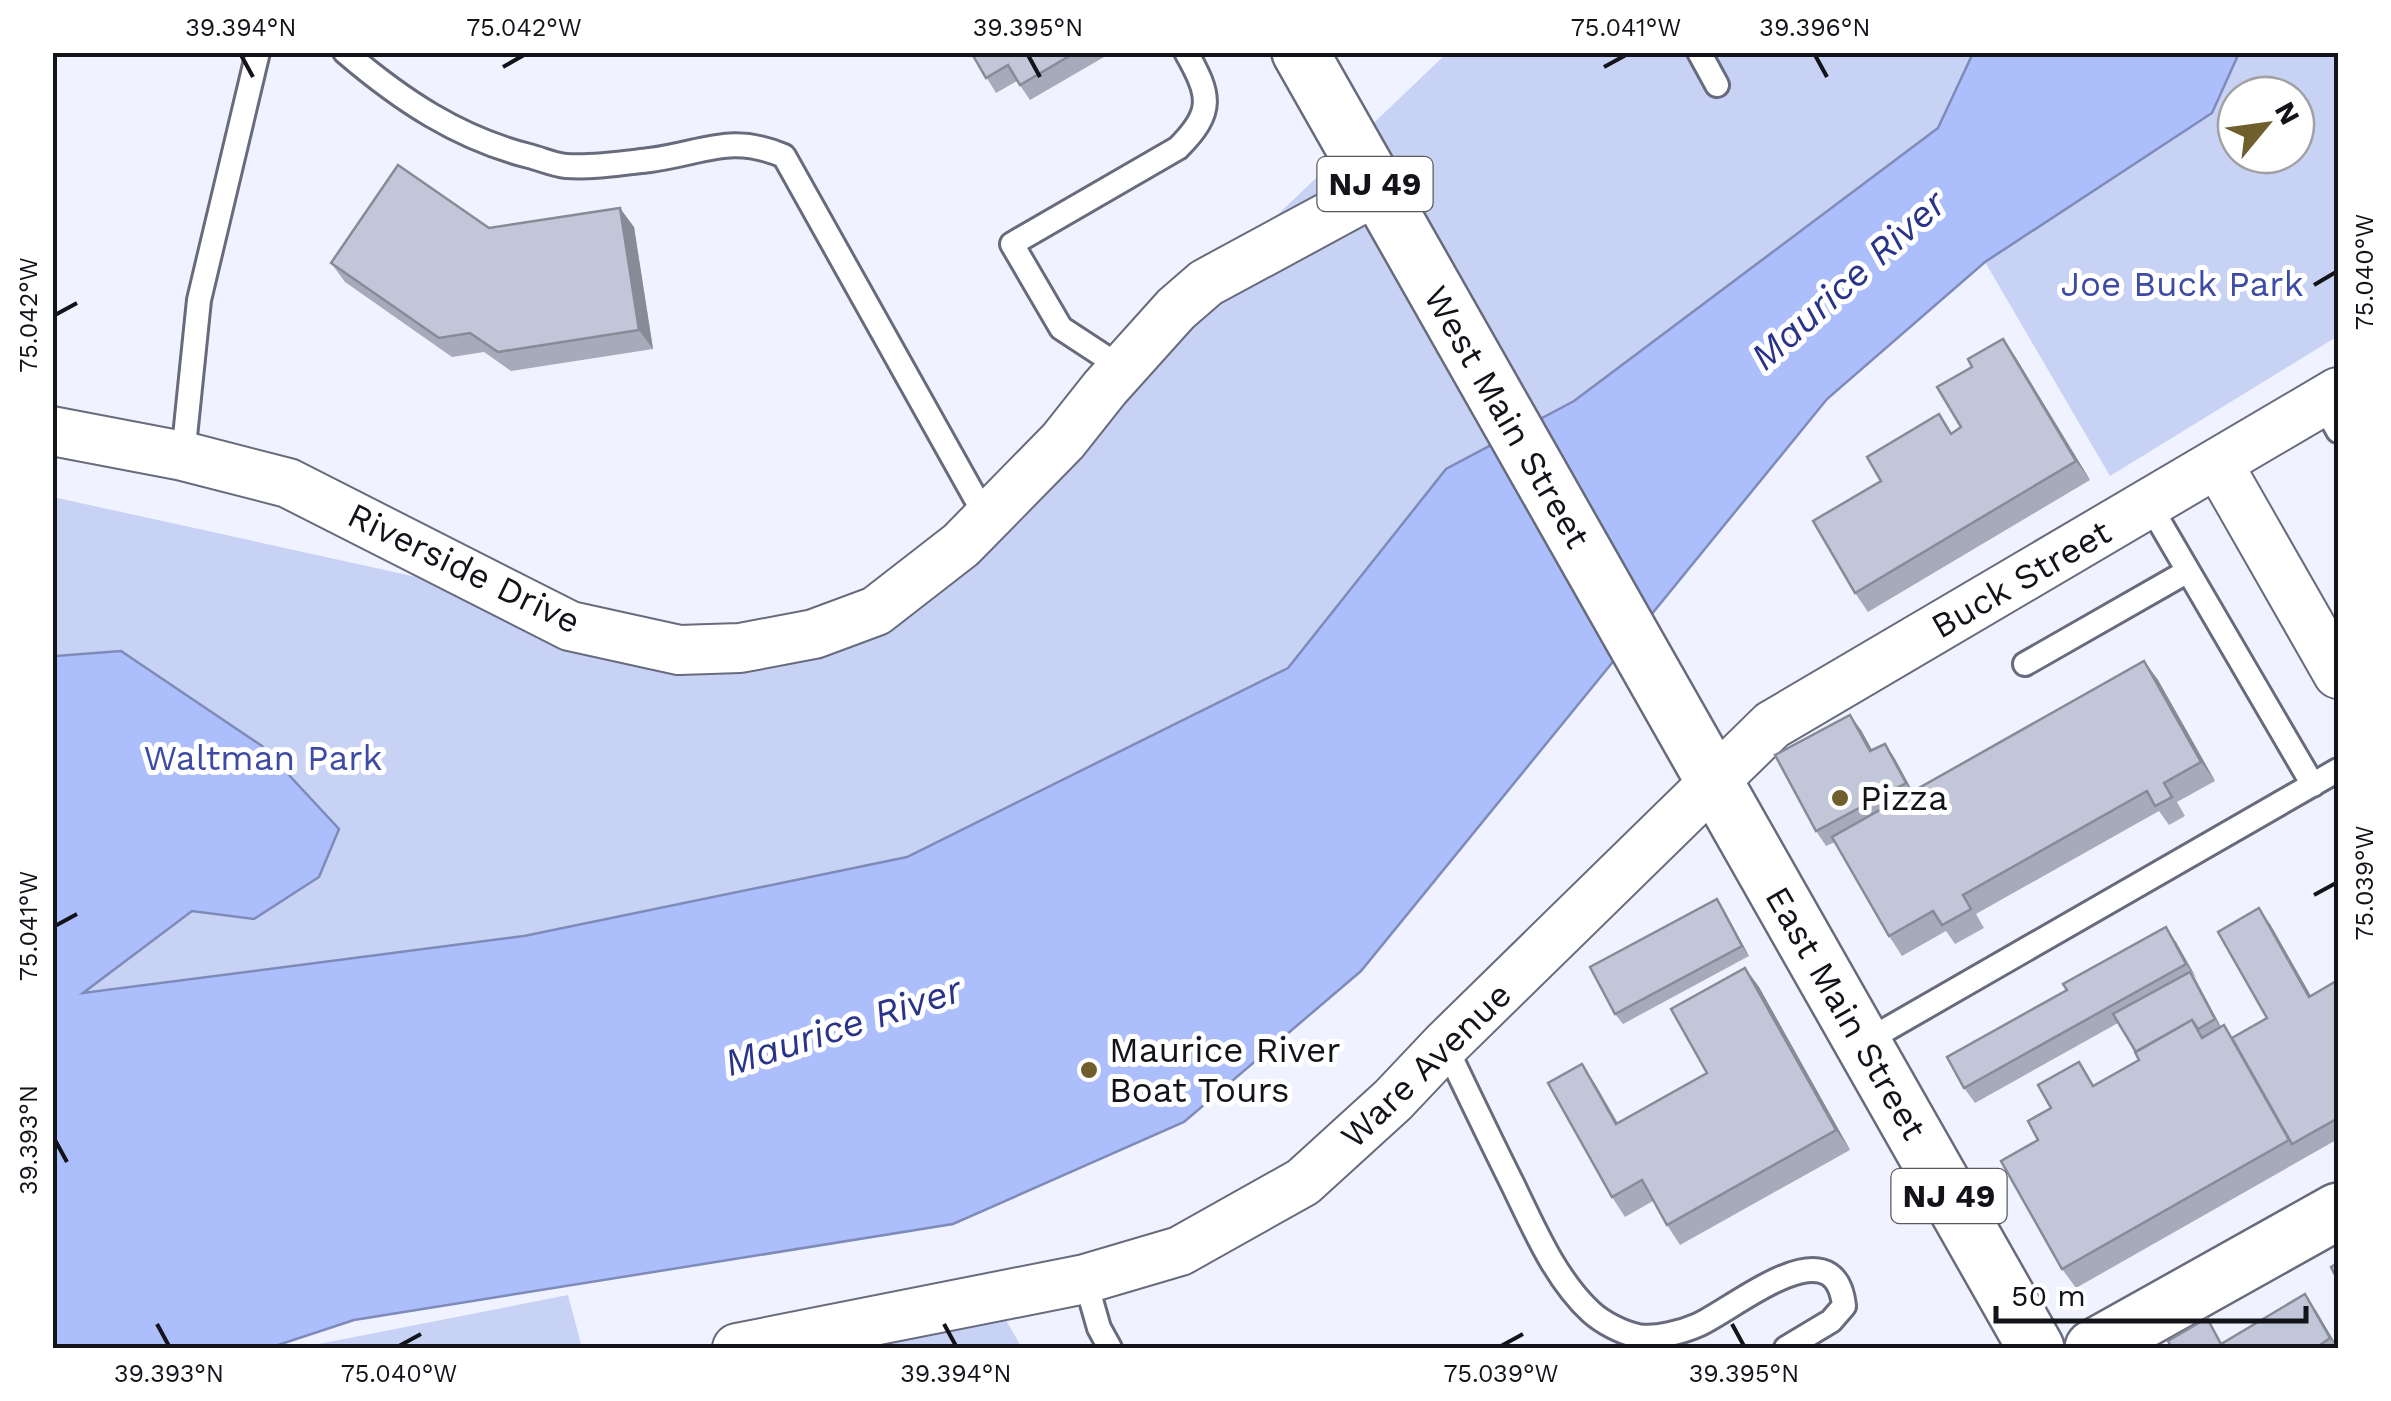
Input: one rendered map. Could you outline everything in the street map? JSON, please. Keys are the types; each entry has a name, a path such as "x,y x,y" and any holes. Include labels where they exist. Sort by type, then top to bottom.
{"main road":[{"name":"West Main Street","path":"1300,52 1715,781"},
{"name":"East Main Street","path":"1715,781 2036,1348"},
{"path":"2093,1348 2338,1212"}],"street":[{"name":"Riverside Drive","path":"52,431 183,456 305,490 570,626 679,650 740,648 814,634 876,610 961,545 1063,440 1176,309 1206,283 1378,190"},
{"name":"Buck Street","path":"1715,781 1772,725 1804,704 2218,464 2333,408"},
{"path":"2218,464 2338,674"},
{"name":"Ware Avenue","path":"737,1348 1086,1279 1180,1251 1223,1230 1303,1182 1393,1100 1715,781"}],"lane":[{"path":"183,456 198,300 258,52"},
{"path":"345,52 380,82 440,123 501,149 566,166 651,160 727,144 757,144 784,156 986,517"},
{"path":"1122,368 1062,328 1012,244 1178,148 1199,127 1207,103 1203,82 1186,52"},
{"path":"1699,52 1717,85"},
{"path":"2149,504 2313,785"},
{"path":"2026,664 2188,571"},
{"path":"1863,1043 2338,770"},
{"path":"1445,1046 1539,1238 1592,1313 1620,1330 1642,1336 1666,1334 1696,1326 1789,1273 1811,1269 1829,1273 1842,1288 1844,1306 1831,1320 1786,1348"},
{"path":"1086,1279 1099,1328 1110,1348"}],"green space":[{"name":"Waltman Park","path":"1447,53 1973,53 1938,128 1574,401 1288,668 907,857 524,936 81,993 53,990 53,497 740,648 867,632 1206,283"},
{"name":"Joe Buck Park","path":"2239,53 2338,53 2338,336 2110,476 1985,262 2212,113 2216,104 2216,175 2316,175 2316,75 2229,75"},
{"path":"568,1295 582,1348 298,1348"},
{"path":"995,1301 1022,1348 761,1348"}],"water":[{"name":"Maurice River","path":"1973,53 2239,53 2229,75 2216,75 2216,104 2212,113 1985,262 1827,399 1361,971 1184,1122 953,1224 354,1320 269,1348 53,1348 52,650 56,656 121,651 262,746 339,829 319,877 254,919 192,911 83,993 524,936 907,857 1288,668 1446,469 1574,401 1938,128"}],"building":[{"path":"971,52 1076,52 1020,85 1008,65 986,78"},
{"path":"398,165 489,228 620,208 639,330 498,352 470,333 439,338 331,263"},
{"path":"2003,339 2076,461 1855,593 1813,521 1881,481 1867,457 1939,414 1951,434 1961,427 1937,387 1972,367 1968,359"},
{"path":"2144,661 2201,762 2164,783 2172,797 2155,806 2147,791 1963,895 1971,909 1942,925 1933,911 1889,936 1832,837"},
{"path":"1850,715 1870,751 1885,744 1906,783 1816,831 1775,755"},
{"path":"1717,899 1742,946 1615,1014 1590,967"},
{"path":"2259,908 2309,997 2338,980 2338,1118 2292,1144 2232,1038 2267,1018 2218,932"},
{"path":"2166,927 2186,964 1964,1088 1947,1057 2067,990 2063,984"},
{"path":"1745,968 1836,1130 1667,1225 1642,1180 1612,1197 1548,1083 1582,1064 1616,1124 1707,1073 1671,1009"},
{"path":"2190,972 2215,1019 2198,1029 2192,1020 2136,1052 2113,1014"},
{"path":"2192,1020 2202,1038 2224,1025 2289,1140 2062,1269 2001,1161 2038,1140 2028,1121 2051,1108 2038,1085 2079,1062 2093,1086 2139,1060 2135,1052"},
{"path":"2338,1263 2338,1281 2331,1267"},
{"path":"2305,1294 2330,1338 2320,1345 2322,1348 2172,1348 2168,1341 2207,1318 2221,1344"}],"place":[{"name":"Pizza","path":"1840,798"},
{"name":"Maurice River Boat Tours","path":"1089,1070"}]}
